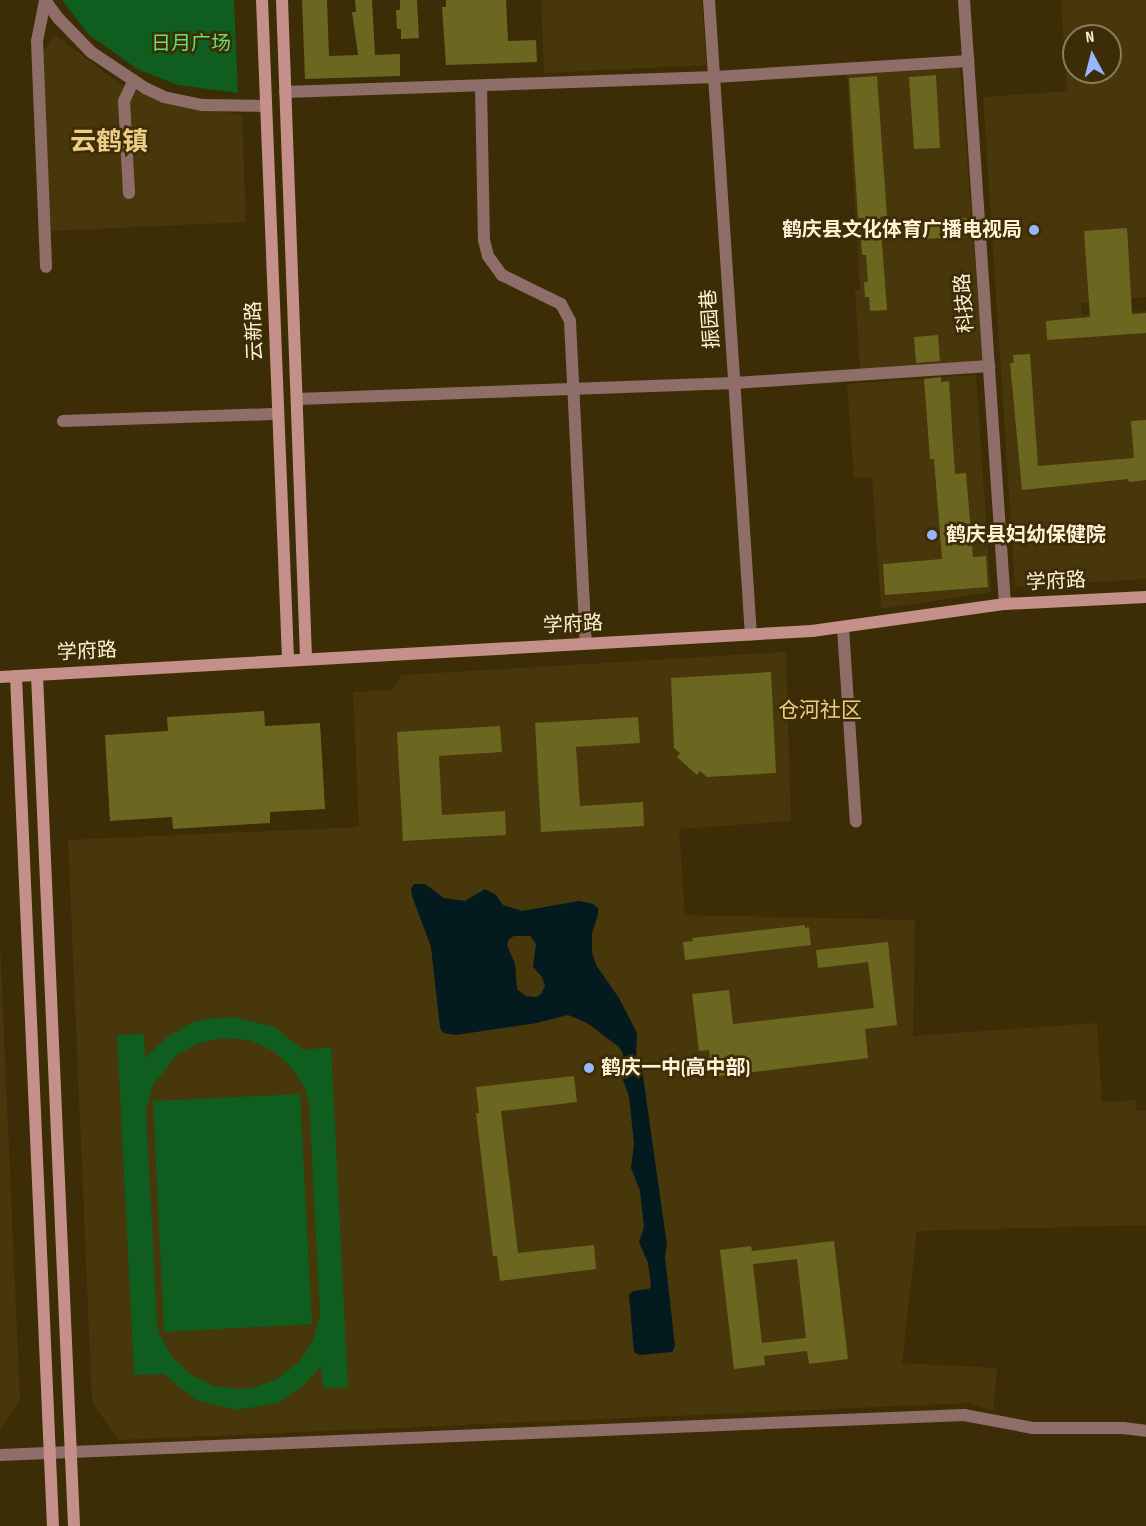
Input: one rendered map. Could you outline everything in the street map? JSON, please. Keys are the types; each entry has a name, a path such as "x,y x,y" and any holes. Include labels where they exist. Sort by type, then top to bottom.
{"street":[{"name":"云新路","path":"262,0 288,660"},
{"name":"云新路","path":"282,0 306,659"},
{"name":"振园巷","path":"709,0 751,635"},
{"name":"科技路","path":"964,0 1005,604"},
{"path":"45,1 91,52 133,82 164,97 223,107 266,106"},
{"path":"45,1 37,41 46,267"},
{"path":"285,92 715,77 969,61"},
{"path":"129,193 124,101 133,82"},
{"path":"481,86 485,248 492,264 502,275 561,304 567,313 571,330 586,644"},
{"path":"297,399 735,383 989,366"},
{"path":"63,421 278,414"},
{"name":"学府路","path":"0,677 751,635 843,628 1005,604 1146,597"},
{"path":"843,628 856,822"},
{"path":"36,675 74,1526"},
{"path":"16,676 53,1526"},
{"path":"0,1455 964,1415 1034,1428 1103,1428 1146,1431"}],"shaded area":[{"path":"541,0 702,0 706,65 544,73"},
{"path":"1061,0 1146,0 1146,297 1081,303 1082,315 1146,311 1146,579 1015,587 983,97 1067,91 1067,84 1122,84 1122,24 1063,24"},
{"path":"55,35 122,85 160,101 242,115 246,222 50,231 42,53"},
{"path":"960,68 983,362 860,370 855,290 860,290 847,75"},
{"name":"鹤庆县妇幼保健院","path":"976,375 991,592 881,609 872,477 854,478 847,384"},
{"name":"鹤庆一中(高中部)","path":"786,652 791,821 679,829 685,915 915,920 913,1036 1097,1023 1102,1102 1135,1100 1136,1111 1146,1111 1146,1225 917,1231 902,1363 997,1368 993,1411 970,1403 118,1440 92,1402 68,840 359,827 353,692 392,690 402,675"},
{"path":"0,942 20,1400 0,1430"}],"green space":[{"name":"日月广场","path":"62,0 234,0 238,93 178,85 139,70 89,35"},
{"path":"235,1017 274,1027 304,1050 331,1047 348,1387 323,1388 321,1366 302,1387 278,1403 236,1410 196,1400 163,1374 134,1375 117,1035 144,1034 145,1058 166,1038 191,1023 206,1019","holes":["224,1038 250,1040 273,1051 292,1068 305,1089 309,1102 320,1314 313,1340 299,1362 277,1379 252,1388 239,1389 214,1386 191,1375 172,1357 160,1335 157,1323 146,1110 153,1085 177,1055 199,1043"]},
{"path":"300,1094 312,1324 164,1332 153,1101"}],"water":[{"path":"414,884 425,884 444,898 465,901 485,889 496,895 503,905 522,911 579,901 593,904 598,908 592,933 592,952 596,965 619,998 637,1033 636,1059 642,1069 667,1245 665,1257 675,1346 672,1352 639,1355 634,1352 629,1295 633,1291 649,1289 651,1286 648,1263 639,1242 644,1227 640,1191 631,1168 634,1144 629,1096 621,1075 623,1054 619,1047 587,1023 568,1015 537,1023 456,1035 443,1033 440,1028 431,947 411,889","holes":["514,936 530,936 536,944 533,967 542,977 545,986 541,994 536,997 526,996 517,989 515,964 507,945 509,939"]}],"building":[{"path":"302,0 327,0 329,56 358,55 352,12 356,12 355,0 372,0 375,55 400,54 400,76 305,79"},
{"path":"400,0 417,0 419,38 401,39 401,29 397,29 396,10 400,10"},
{"path":"446,0 506,0 508,41 536,40 537,62 446,65 442,7 446,7"},
{"path":"936,75 940,148 914,149 909,77"},
{"path":"877,76 887,216 880,217 887,310 870,311 869,297 865,297 864,282 868,282 866,255 862,255 861,240 865,240 864,218 858,218 849,78"},
{"path":"967,218 969,236 923,239 922,221"},
{"path":"1127,228 1132,314 1146,313 1146,333 1047,340 1046,321 1090,317 1084,231"},
{"path":"938,335 940,361 916,363 914,337"},
{"path":"1030,354 1038,466 1134,458 1131,421 1146,420 1146,480 1129,482 1128,479 1022,490 1010,363 1014,363 1013,355"},
{"path":"941,377 941,382 949,381 955,474 966,473 973,557 986,556 988,587 885,595 883,564 942,559 934,459 930,459 924,379"},
{"path":"771,672 776,773 707,777 700,771 697,775 677,757 680,753 674,748 671,678"},
{"path":"264,711 265,726 320,723 325,809 270,812 270,823 173,829 172,817 110,821 105,735 168,731 167,717"},
{"path":"638,717 640,743 576,747 580,806 643,802 644,826 541,832 535,723"},
{"path":"500,726 502,752 439,756 442,815 505,811 506,835 403,841 397,732"},
{"path":"805,925 805,928 809,927 811,945 685,960 683,942 693,941 692,938"},
{"path":"888,942 897,1025 865,1029 868,1058 712,1077 709,1050 699,1051 692,994 729,990 733,1024 874,1008 868,962 818,968 816,950"},
{"path":"574,1076 577,1102 501,1111 518,1253 594,1245 596,1269 500,1281 497,1256 493,1256 476,1113 479,1113 476,1087"},
{"path":"834,1241 848,1359 809,1364 807,1351 764,1356 765,1365 734,1369 720,1250 751,1246 752,1251","holes":["797,1259 806,1338 762,1343 753,1264"]}],"place":[{"name":"鹤庆县文化体育广播电视局","path":"1034,230"},
{"name":"鹤庆县妇幼保健院","path":"932,535"},
{"name":"鹤庆一中(高中部)","path":"589,1068"}],"district":[{"name":"云鹤镇","path":"109,143"},
{"name":"仓河社区","path":"820,711"}]}
